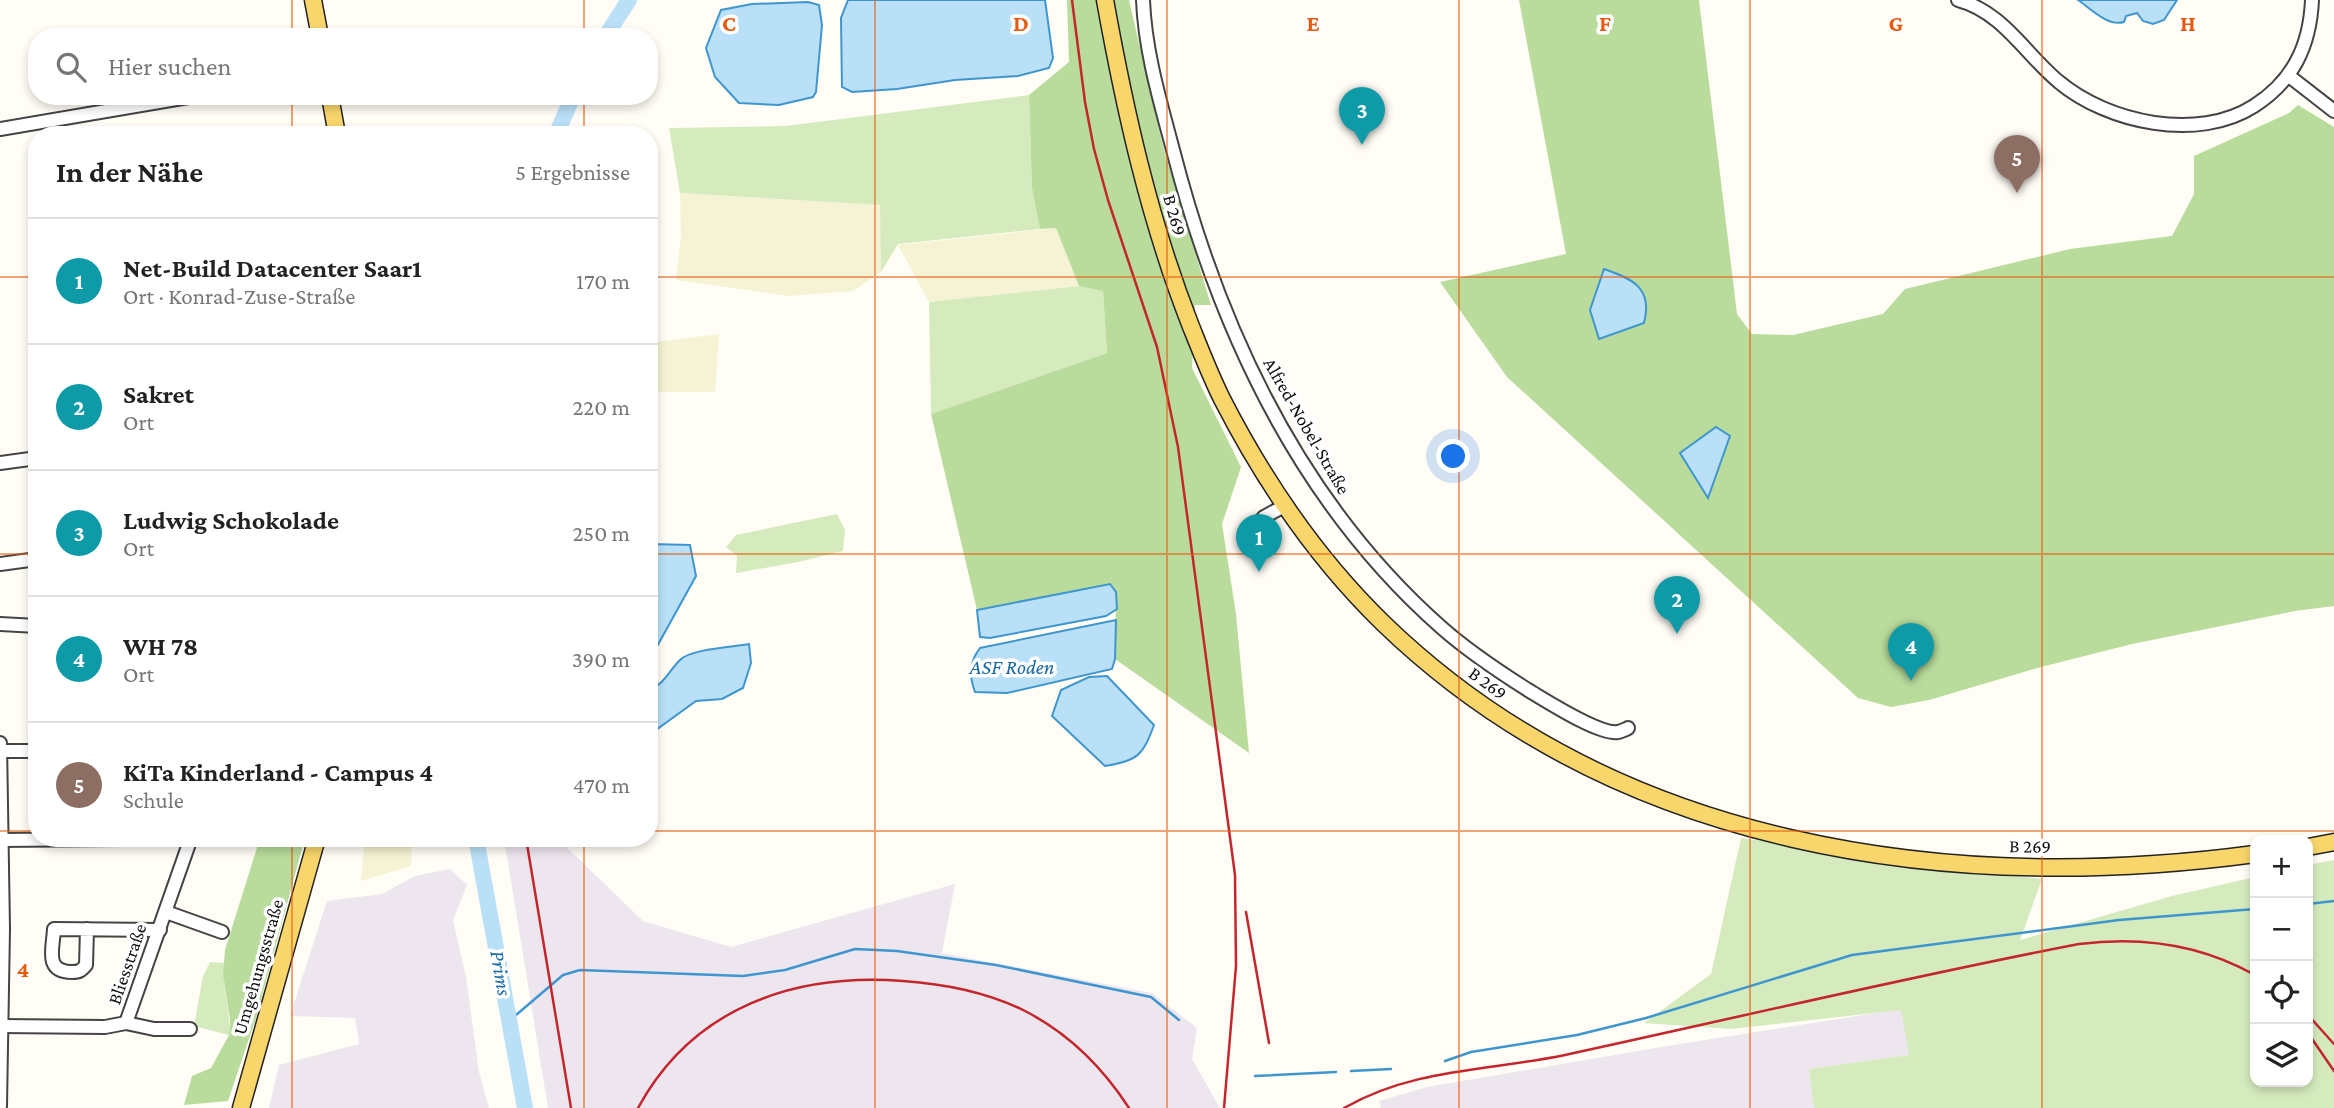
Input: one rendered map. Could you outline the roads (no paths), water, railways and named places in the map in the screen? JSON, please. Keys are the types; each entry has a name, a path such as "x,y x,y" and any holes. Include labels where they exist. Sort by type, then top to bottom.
{"main road":[{"path":"313,0 318,28"},
{"name":"B 269","path":"1105,0 1135,152 1161,243 1193,331 1221,396 1263,471 1325,558 1383,623 1449,681 1488,710 1565,756 1620,783 1680,806 1779,836 1930,862 2021,867 2111,867 2250,855"},
{"path":"332,105 335,126"},
{"path":"2313,846 2334,842"},
{"name":"Umgehungsstraße","path":"241,1108 314,847"}],"street":[{"name":"Alfred-Nobel-Straße","path":"1143,0 1144,24 1156,82 1189,213 1206,262 1249,366 1311,477 1375,561 1442,628 1497,670 1569,714 1611,732 1628,728"},
{"path":"1958,0 1980,7 1992,15 2042,68 2077,95 2098,106 2137,119 2182,124 2202,124 2228,118 2247,111 2265,99 2289,76 2304,47 2312,0"},
{"path":"2289,76 2334,111"},
{"path":"0,129 141,105"},
{"path":"0,463 28,459"},
{"path":"1256,525 1264,517 1286,505"},
{"path":"0,564 28,560"},
{"path":"0,624 28,626"},
{"path":"0,743 0,1106"},
{"path":"1,753 28,752"},
{"path":"1,840 28,840"},
{"name":"Bliesstraße","path":"1,1026 119,1027 126,1023 160,930 185,847"},
{"path":"166,912 222,932"},
{"path":"87,929 160,930"},
{"path":"126,1023 154,1030 190,1029"}],"water":[{"path":"848,0 1045,0 1053,58 1049,68 1018,76 852,92 842,87 841,18"},
{"path":"2078,0 2177,0 2164,20 2153,24 2143,21 2137,13 2126,16 2124,22 2112,22"},
{"path":"808,2 819,5 822,25 816,92 813,97 779,105 739,103 715,77 706,48 721,10 752,4"},
{"path":"1604,269 1632,281 1638,287 1646,301 1646,311 1644,323 1599,339 1590,310"},
{"path":"1716,427 1730,436 1708,498 1680,453"},
{"path":"658,544 690,545 696,576 658,645"},
{"name":"ASF Roden","path":"1110,584 1116,592 1117,609 1106,616 990,638 980,637 977,610"},
{"name":"ASF Roden","path":"1116,620 1115,659 1112,669 1007,693 975,692 971,669 980,648"},
{"path":"749,644 751,663 743,688 722,699 696,701 658,728 658,685 685,656"},
{"path":"1107,676 1154,725 1138,755 1125,762 1105,766 1052,716 1061,690 1089,677"}],"waterway":[{"name":"Prims","path":"611,28 629,0"},
{"name":"Prims","path":"560,126 569,105"},
{"name":"Prims","path":"478,847 525,1108"},
{"path":"2313,903 2334,901"},
{"path":"1445,1061 1471,1052 1577,1035 1646,1018 1852,955 2119,920 2250,909"},
{"path":"509,1021 563,975 580,970 743,976 785,970 855,949 897,951 996,965 1151,997 1179,1020"},
{"path":"1351,1071 1391,1069"},
{"path":"1255,1076 1336,1072"}],"railway":[{"path":"1072,0 1094,149 1108,200 1157,347 1178,447 1235,875 1236,966 1224,1108"},
{"path":"528,847 571,1108"},
{"path":"1246,912 1269,1043"},
{"path":"1344,1108 1370,1095 1424,1078 1565,1055 2079,944 2125,941 2170,945 2213,956 2250,972"},
{"path":"638,1108 661,1073 687,1044 717,1021 750,1004 786,991 823,983 863,980 935,984 981,994 1025,1011 1056,1030 1083,1053 1108,1079 1129,1108"},
{"path":"2313,1021 2334,1044"},
{"path":"2313,1040 2334,1071"}],"place":[{"name":"Ludwig Schokolade","path":"1362,145"},
{"name":"KiTa Kinderland - Campus 4","path":"2017,193"},
{"name":"Net-Build Datacenter Saar1","path":"1259,572"},
{"name":"Sakret","path":"1677,634"},
{"name":"WH 78","path":"1911,681"}]}
